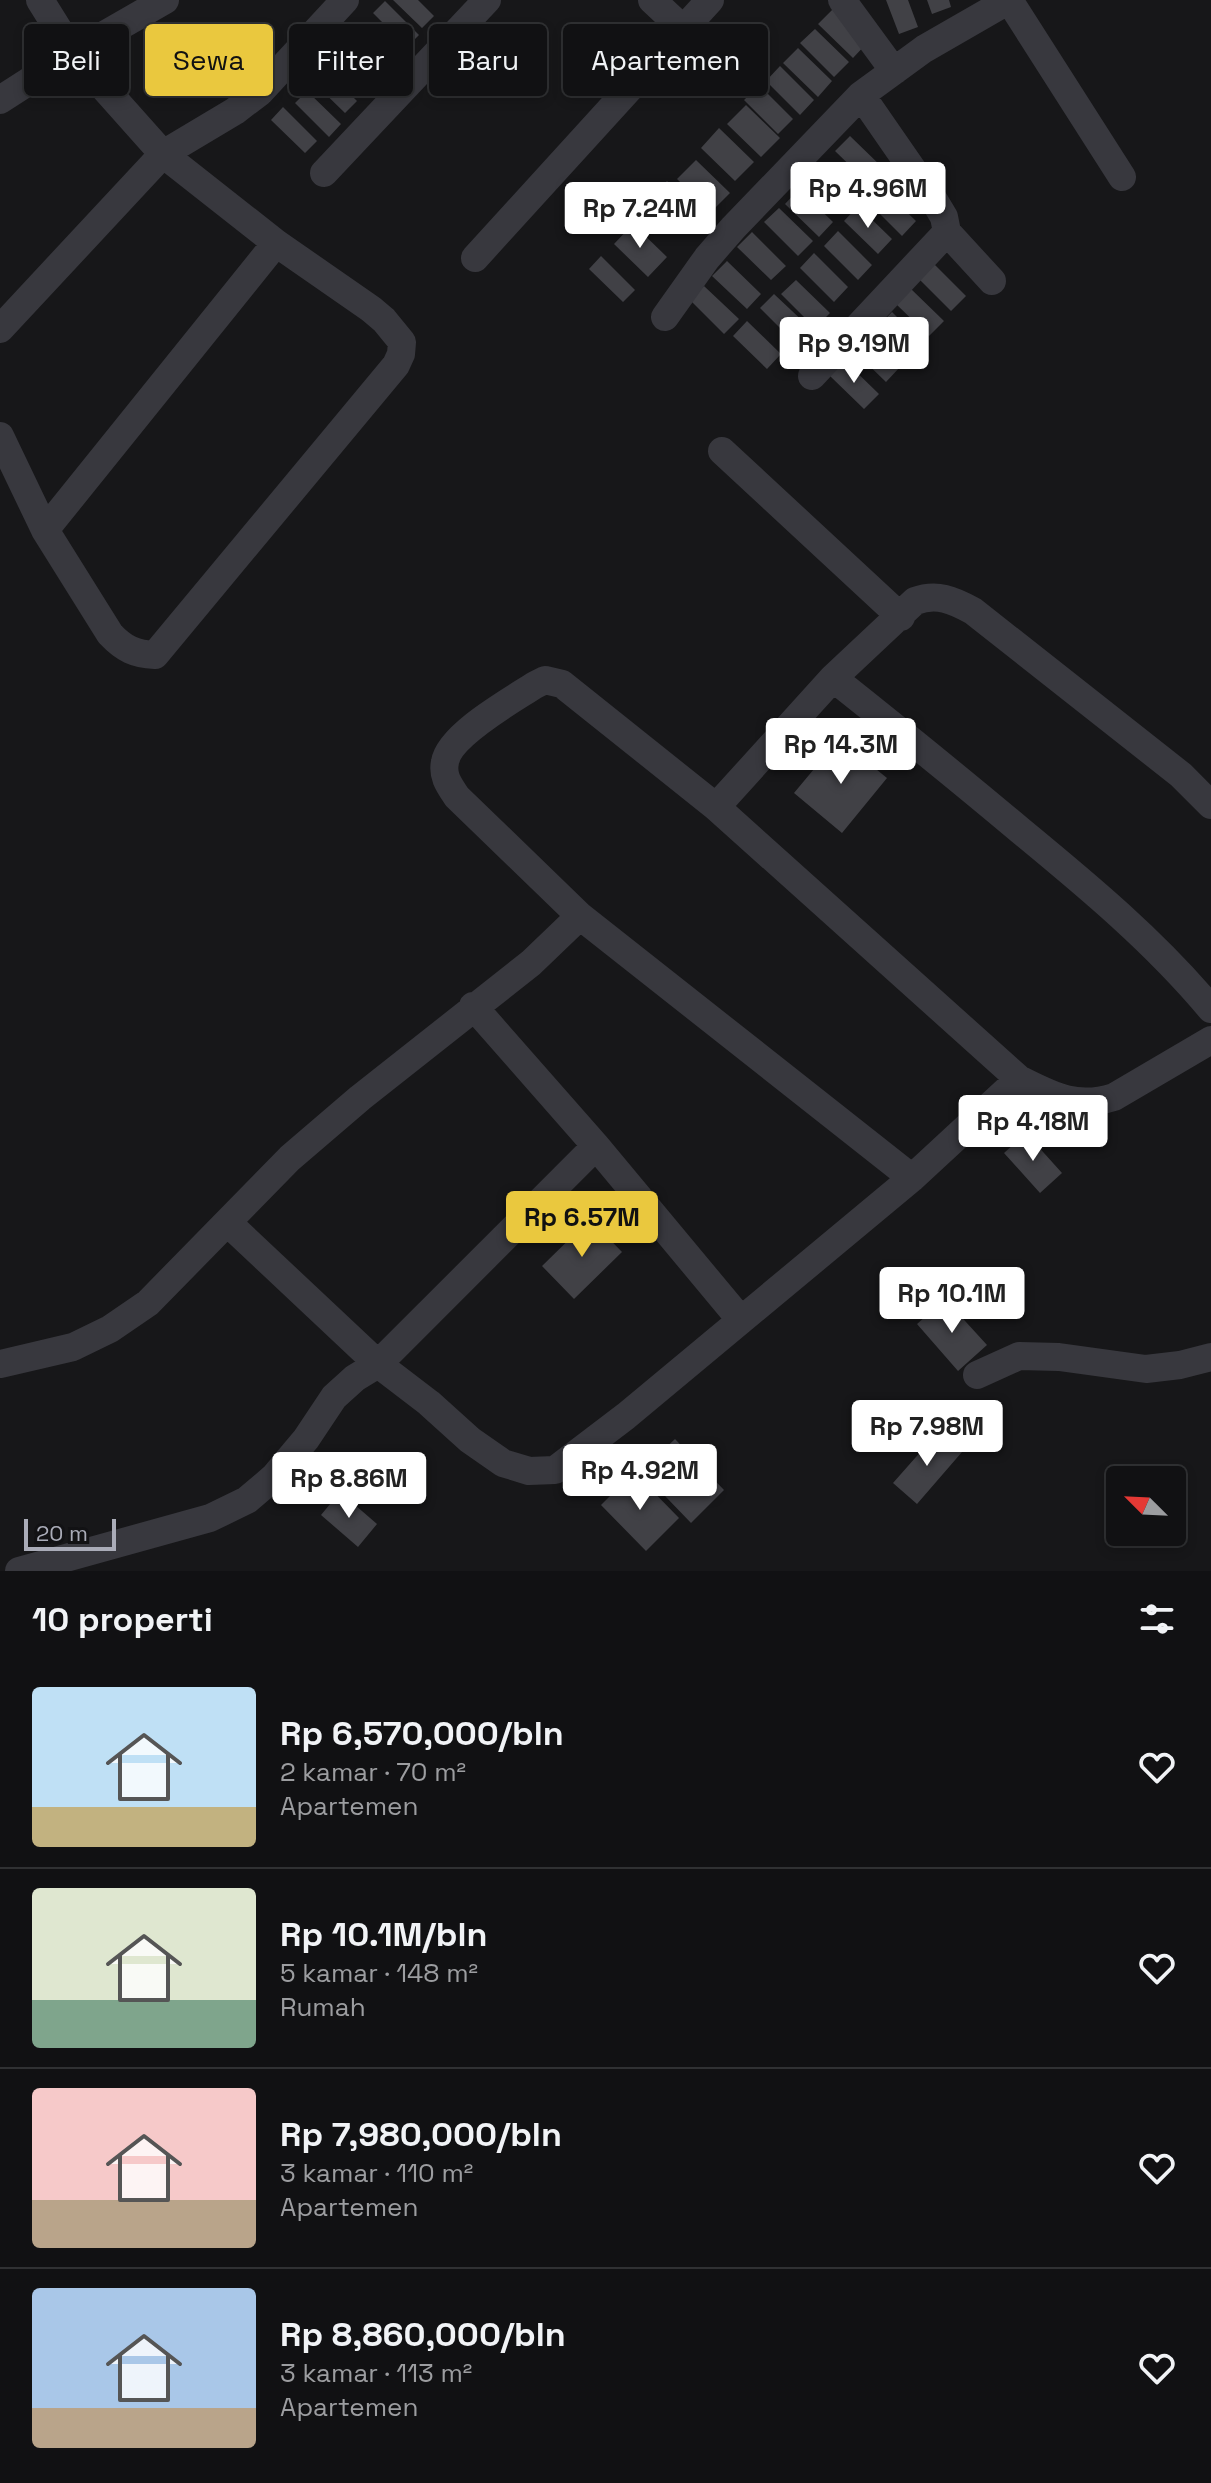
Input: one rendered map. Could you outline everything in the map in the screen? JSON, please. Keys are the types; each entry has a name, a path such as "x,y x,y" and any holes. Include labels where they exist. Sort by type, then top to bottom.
{"street":[{"path":"40,0 55,24"},
{"path":"123,24 165,0"},
{"path":"0,329 163,154 235,111 260,92 345,0"},
{"path":"324,173 487,0"},
{"path":"652,0 678,24"},
{"path":"688,24 710,0"},
{"path":"842,0 894,71"},
{"path":"665,317 707,258 733,228 861,95 936,41 1009,0 1122,177"},
{"path":"0,100 24,85"},
{"path":"861,95 935,202 944,217 947,232 992,281"},
{"path":"0,436 45,530 110,634 122,646 137,654 155,655 396,365 402,342 384,320 276,243 163,154 111,96"},
{"path":"475,258 622,96"},
{"path":"812,376 947,232"},
{"path":"45,530 276,243"},
{"path":"722,451 901,617"},
{"path":"716,807 833,678 915,601 928,596 943,597 973,611 1181,775 1211,805"},
{"path":"833,678 1104,899 1175,966 1211,1009"},
{"path":"912,1178 580,916 457,797 446,780 444,765 447,752 457,740 545,680 555,681 572,690 716,807 1019,1079 1058,1098 1096,1102 1114,1097 1211,1040"},
{"path":"0,1364 73,1347 110,1329 148,1303 290,1158 473,1006 531,963 580,916"},
{"path":"473,1006 596,1146 740,1319"},
{"path":"228,1223 378,1364 429,1403 470,1440 503,1463 529,1471 555,1470 626,1416 912,1178 1019,1079"},
{"path":"19,1571 210,1518 247,1500 274,1477 306,1439 334,1397 355,1378 378,1364 596,1146"},
{"path":"977,1375 1019,1356 1059,1357 1146,1369 1211,1357"}],"building":[{"path":"393,0 418,0 434,16 422,28"},
{"path":"886,0 908,0 918,27 899,34"},
{"path":"927,0 949,0 951,7 932,14"},
{"path":"385,1 408,24 384,24 373,13"},
{"path":"833,9 867,43 853,58 818,24"},
{"path":"815,29 849,62 834,77 800,43"},
{"path":"798,48 832,81 818,97 783,63"},
{"path":"780,66 814,100 800,115 768,83"},
{"path":"768,94 793,119 778,134 744,100 748,96"},
{"path":"302,96 312,96 341,124 329,137 295,103"},
{"path":"327,96 352,96 357,101 345,113"},
{"path":"746,105 780,138 761,157 727,124"},
{"path":"283,107 317,141 305,153 271,120"},
{"path":"719,128 754,162 735,181 701,148"},
{"path":"850,136 884,169 869,184 835,151"},
{"path":"696,160 730,193 711,212 677,179"},
{"path":"817,163 851,196 837,211 803,177"},
{"path":"667,181 701,214 682,234 648,201"},
{"path":"882,188 916,221 902,236 868,202"},
{"path":"799,189 833,222 819,237 785,204"},
{"path":"858,206 892,239 878,254 844,221"},
{"path":"779,208 813,241 798,256 764,222"},
{"path":"633,224 667,257 648,277 614,244"},
{"path":"838,231 872,265 858,280 824,246"},
{"path":"752,232 786,266 771,280 737,247"},
{"path":"814,253 848,287 834,302 800,268"},
{"path":"601,256 635,290 623,302 589,269"},
{"path":"727,261 761,294 747,309 712,276"},
{"path":"932,262 966,296 951,311 917,277"},
{"path":"796,280 830,313 815,328 781,294"},
{"path":"704,286 739,319 724,334 690,300"},
{"path":"910,288 944,321 929,336 895,303"},
{"path":"774,294 809,327 794,342 760,308"},
{"path":"892,312 926,346 911,361 877,327"},
{"path":"747,321 781,354 767,369 733,336"},
{"path":"866,334 900,367 886,382 852,349"},
{"path":"845,361 879,394 864,409 830,376"},
{"path":"839,739 887,778 842,833 794,793"},
{"path":"1026,1133 1062,1173 1040,1193 1004,1153"},
{"path":"590,1219 622,1252 574,1299 542,1266"},
{"path":"945,1299 987,1345 958,1371 917,1324"},
{"path":"938,1432 962,1452 917,1504 893,1483"},
{"path":"675,1439 724,1490 691,1523 641,1471"},
{"path":"634,1472 679,1518 646,1551 601,1505"},
{"path":"340,1492 377,1524 358,1547 321,1515"}]}
